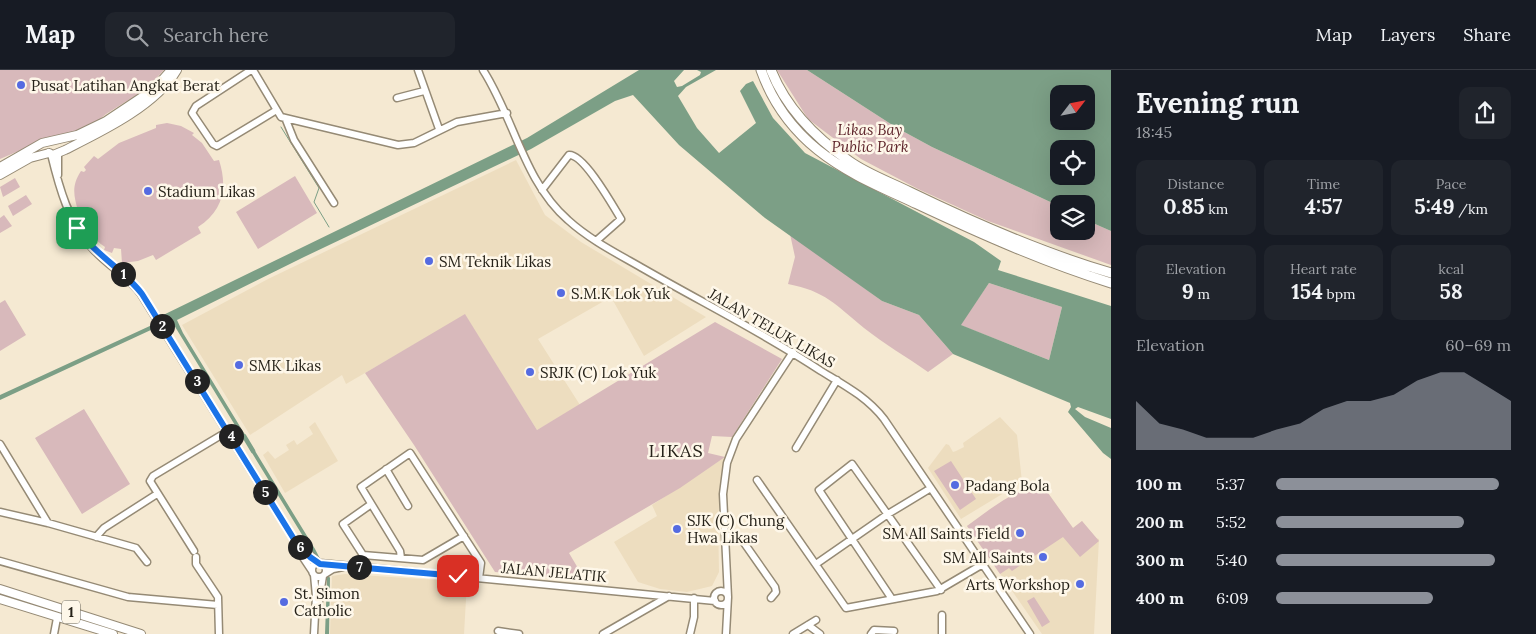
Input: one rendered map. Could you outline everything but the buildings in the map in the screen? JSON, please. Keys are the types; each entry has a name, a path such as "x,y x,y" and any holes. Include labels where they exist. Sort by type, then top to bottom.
{"highway":[{"path":"761,70 778,105 792,125 817,149 847,171 1024,253 1111,283"},
{"path":"771,70 786,100 800,118 822,141 851,162 956,214 1069,259 1111,273"}],"main road":[{"path":"0,167 51,140 77,136 106,121 154,88 171,70"},
{"path":"0,175 24,161 75,145 130,114 160,90 177,70"},
{"path":"51,140 46,147 54,153"},
{"path":"51,140 59,143 54,153"},
{"name":"1","path":"0,589 141,634"},
{"name":"1","path":"0,601 100,632 113,634"},
{"path":"47,604 48,609 70,616 71,619 68,621"}],"street":[{"path":"275,111 218,146 213,144 192,113 193,109 252,70 275,111 286,120 398,145 414,143 439,129 457,122 507,113"},
{"path":"418,70 424,92 439,129"},
{"name":"JALAN TELUK LIKAS","path":"483,70 507,113 518,142 542,190 568,221 596,241 793,352 859,394 878,411 1030,634"},
{"path":"397,98 424,92"},
{"path":"286,120 294,140 334,203"},
{"path":"54,153 67,207 82,236 98,254 132,282 155,314 313,573 320,577 324,575"},
{"path":"542,190 570,155 578,158 602,186 621,219 596,241"},
{"path":"726,634 728,598 723,494 729,457 736,439 793,352"},
{"path":"796,448 837,380"},
{"path":"219,634 217,596 196,564 195,554 151,484 153,476 228,431"},
{"path":"0,444 48,523"},
{"path":"401,558 400,551 370,505 361,487 407,455 413,454 481,563 479,578"},
{"path":"892,599 819,488 851,465 854,465 941,590"},
{"path":"386,469 408,506"},
{"path":"757,480 846,608 941,590 983,564"},
{"path":"816,564 888,514 931,488"},
{"path":"96,537 104,528 157,494"},
{"path":"370,505 345,523 344,526 363,555 427,559 464,536"},
{"path":"0,514 48,523 136,548 146,562"},
{"path":"725,536 735,535 742,540 775,587 776,592 771,598"},
{"path":"297,544 325,568 315,634"},
{"path":"0,561 128,597 218,604"},
{"path":"315,634 316,596 313,573 314,566 320,563"},
{"name":"JALAN JELATIK","path":"320,563 669,596 716,597 723,604 728,598"},
{"name":"JALAN JELATIK","path":"324,575 335,568 349,566"},
{"path":"726,575 716,597 726,624"},
{"path":"716,597 723,591 728,598"},
{"path":"603,634 669,596"},
{"path":"690,634 696,598"},
{"path":"942,616 942,634"},
{"path":"54,634 57,618"},
{"path":"791,634 816,620"},
{"path":"808,625 820,634"},
{"path":"871,634 874,630 894,631"},
{"path":"498,631 519,634"}],"shaded area":[{"path":"639,70 684,70 674,81 677,87 700,75 701,72 697,70 716,70 686,87 678,96 697,128 719,153 756,123 740,91 746,84 753,81 773,118 805,153 974,242 1001,261 998,270 1111,306 1111,419 1078,407 1075,409 1085,417 1111,428 1111,459 1103,453 1068,412 1071,407 1070,403 953,354 919,315 882,301 765,218 679,145 633,95 615,101 531,149 177,320 247,438 244,440 174,325 170,323 160,329 153,329 0,400 0,395 152,325 155,319 527,138","holes":["989,283 1062,307 1049,360 961,325"]},
{"path":"807,70 1111,70 1111,231 1095,224 1095,195 1050,195 1050,202 932,147 897,128"},
{"path":"516,160 545,215 581,242 706,317 644,356 611,297 538,339 580,405 537,430 465,315 346,384 342,375 250,435 182,325 268,279"},
{"path":"1000,417 1017,435 1022,482 961,519 928,468 946,444 949,445 953,452 964,447 963,443"},
{"path":"315,422 338,461 285,493 263,455 268,451 275,459 289,450 286,445 294,440 297,445 313,434 309,427"},
{"path":"252,446 315,549 330,578 329,634 325,634 327,579 249,448"},
{"name":"SJK (C) Chung Hwa Likas","path":"725,457 718,516 719,572 712,586 687,592 660,589 638,582 614,542 657,516 652,505"},
{"name":"SM All Saints","path":"1043,486 1073,528 1082,521 1099,539 1094,634 1042,634 967,526 1023,489"},
{"path":"345,574 467,582 464,634 330,634 332,576"}],"green space":[{"path":"0,70 164,70 146,89 106,114 87,130 49,138 0,159"},
{"name":"Likas Bay Public Park","path":"777,70 807,70 897,128 932,147 1050,202 1050,240 1095,240 1095,224 1111,231 1111,265 988,221 918,189 861,159 808,119"},
{"name":"Stadium Likas","path":"167,123 181,126 194,133 192,135 202,143 214,161 219,160 223,180 221,198 213,214 198,227 201,233 156,260 153,255 138,261 122,263 121,249 114,248 112,253 104,250 105,247 93,236 80,211 78,211 75,196 76,181 81,171 84,172 86,170 84,167 94,156 98,159 119,143 156,128 156,125"},
{"path":"295,176 317,213 258,249 236,212"},
{"path":"15,178 20,187 3,197 0,187"},
{"path":"26,195 32,204 13,216 8,206"},
{"path":"4,215 12,226 0,233 0,218"},
{"path":"790,234 882,301 919,315 953,354 928,372 872,334 829,300 812,291 788,284 795,257"},
{"path":"989,283 1062,307 1049,360 960,325"},
{"path":"5,300 26,335 0,351 0,303"},
{"path":"465,314 537,430 715,322 782,359 732,437 712,436 708,453 725,457 680,488 569,553 585,580 495,572 414,445 365,373"},
{"path":"84,409 130,484 82,514 35,438"},
{"name":"Padang Bola","path":"951,461 976,499 960,510 934,471"},
{"name":"SM All Saints Field","path":"1037,486 1043,486 1073,528 1082,521 1099,541 1080,557 1063,537 1012,571 1009,568 1000,574 967,526 1009,497"},
{"path":"1034,597 1050,622 1042,627 1027,601"}],"waterway":[{"path":"281,127 319,188 314,202 329,227"},
{"path":"244,436 253,451"}],"place":[{"name":"Pusat Latihan Angkat Berat","path":"21,85"},
{"name":"Stadium Likas","path":"148,191"},
{"name":"SM Teknik Likas","path":"429,261"},
{"name":"S.M.K Lok Yuk","path":"561,293"},
{"name":"SMK Likas","path":"239,365"},
{"name":"SRJK (C) Lok Yuk","path":"530,372"},
{"name":"Padang Bola","path":"955,485"},
{"name":"SJK (C) Chung Hwa Likas","path":"677,529"},
{"name":"SM All Saints Field","path":"1020,533"},
{"name":"SM All Saints","path":"1043,557"},
{"name":"Arts Workshop","path":"1080,584"},
{"name":"St. Simon Catholic","path":"284,602"}],"district":[{"name":"LIKAS","path":"676,450"}],"route":[{"path":"77,228 93,250 132,282 142,294 305,554 320,564 346,564 349,566 458,576"}]}
